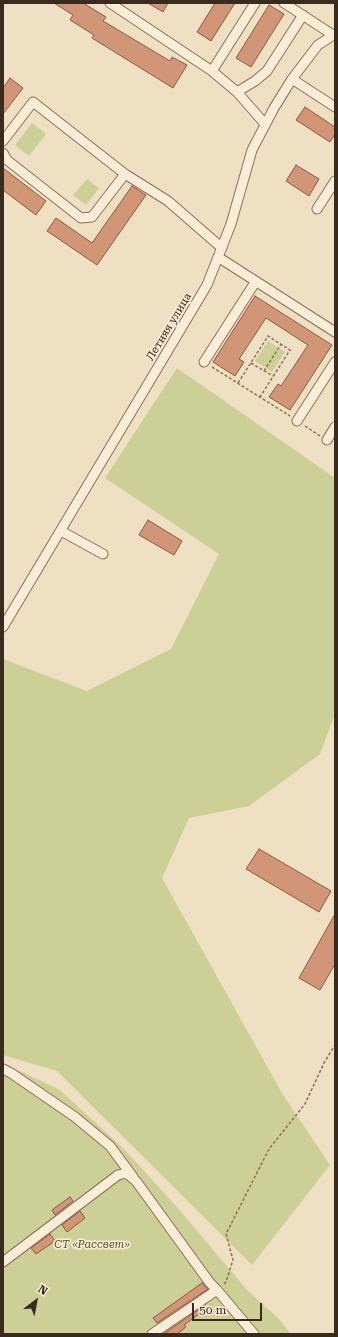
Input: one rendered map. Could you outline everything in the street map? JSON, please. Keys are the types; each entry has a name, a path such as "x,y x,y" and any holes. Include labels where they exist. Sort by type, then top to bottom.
{"street":[{"path":"110,3 212,71 237,92 265,124"},
{"path":"124,12 129,3"},
{"path":"212,71 255,3"},
{"path":"284,3 334,34"},
{"path":"237,92 255,81 267,71 303,15"},
{"name":"Летняя улица","path":"3,627 207,285 232,224 252,150 265,124 292,79 313,51 334,34"},
{"path":"292,79 335,107"},
{"path":"3,141 33,102 125,174 168,202 220,252 256,281 335,332"},
{"path":"3,153 7,160 81,218 92,217 125,174"},
{"path":"317,209 335,181"},
{"path":"204,362 256,281"},
{"path":"297,421 335,362"},
{"path":"327,440 335,427"},
{"path":"61,531 103,554"},
{"path":"3,1069 81,1122 110,1146 210,1283 254,1334"},
{"path":"3,1262 118,1175 126,1173 136,1181"},
{"path":"152,1334 217,1290"}],"path":[{"path":"238,383 268,336 281,344 290,350 260,397"},
{"path":"264,371 281,344"},
{"path":"204,362 327,440"},
{"path":"252,362 273,376"},
{"path":"217,1290 226,1282 233,1260 226,1234 240,1204 269,1149 305,1104 324,1063 335,1045"}],"green space":[{"path":"32,123 46,134 29,156 15,145"},
{"path":"87,179 99,188 86,205 73,195"},
{"path":"268,341 285,352 272,372 255,361"},
{"path":"177,368 335,478 335,714 320,754 249,806 189,818 162,878 283,1095 330,1165 252,1265 57,1071 3,1055 3,659 87,691 171,649 219,554 105,478"},
{"name":"СТ «Рассвет»","path":"3,1063 60,1090 123,1148 176,1206 248,1291 279,1319 291,1334 3,1334"}],"building":[{"path":"54,3 83,3 106,17 103,21 170,61 172,57 187,65 173,88 92,38 94,35 70,20 73,15"},
{"path":"148,3 168,3 163,12"},
{"path":"215,3 235,3 211,41 197,32"},
{"path":"269,5 284,14 251,67 236,58"},
{"path":"10,78 23,88 3,114 3,88"},
{"path":"305,107 335,127 335,134 330,142 296,120"},
{"path":"296,165 319,179 309,196 286,181"},
{"path":"3,168 46,201 36,215 3,190"},
{"path":"132,186 146,195 97,265 47,231 56,218 92,243"},
{"path":"255,296 332,345 290,410 269,397 278,384 281,386 308,345 266,318 239,359 244,362 235,376 213,362"},
{"path":"148,520 182,541 174,555 139,535"},
{"path":"259,849 331,891 319,912 246,869"},
{"path":"335,914 335,964 320,990 299,978"},
{"path":"70,1197 73,1201 55,1215 52,1210"},
{"path":"80,1211 85,1218 67,1232 62,1225"},
{"path":"50,1234 55,1241 36,1254 31,1248"},
{"path":"202,1283 208,1289 157,1323 153,1318"},
{"path":"205,1305 207,1308 184,1325 186,1327 177,1334 165,1334 165,1333"}]}
